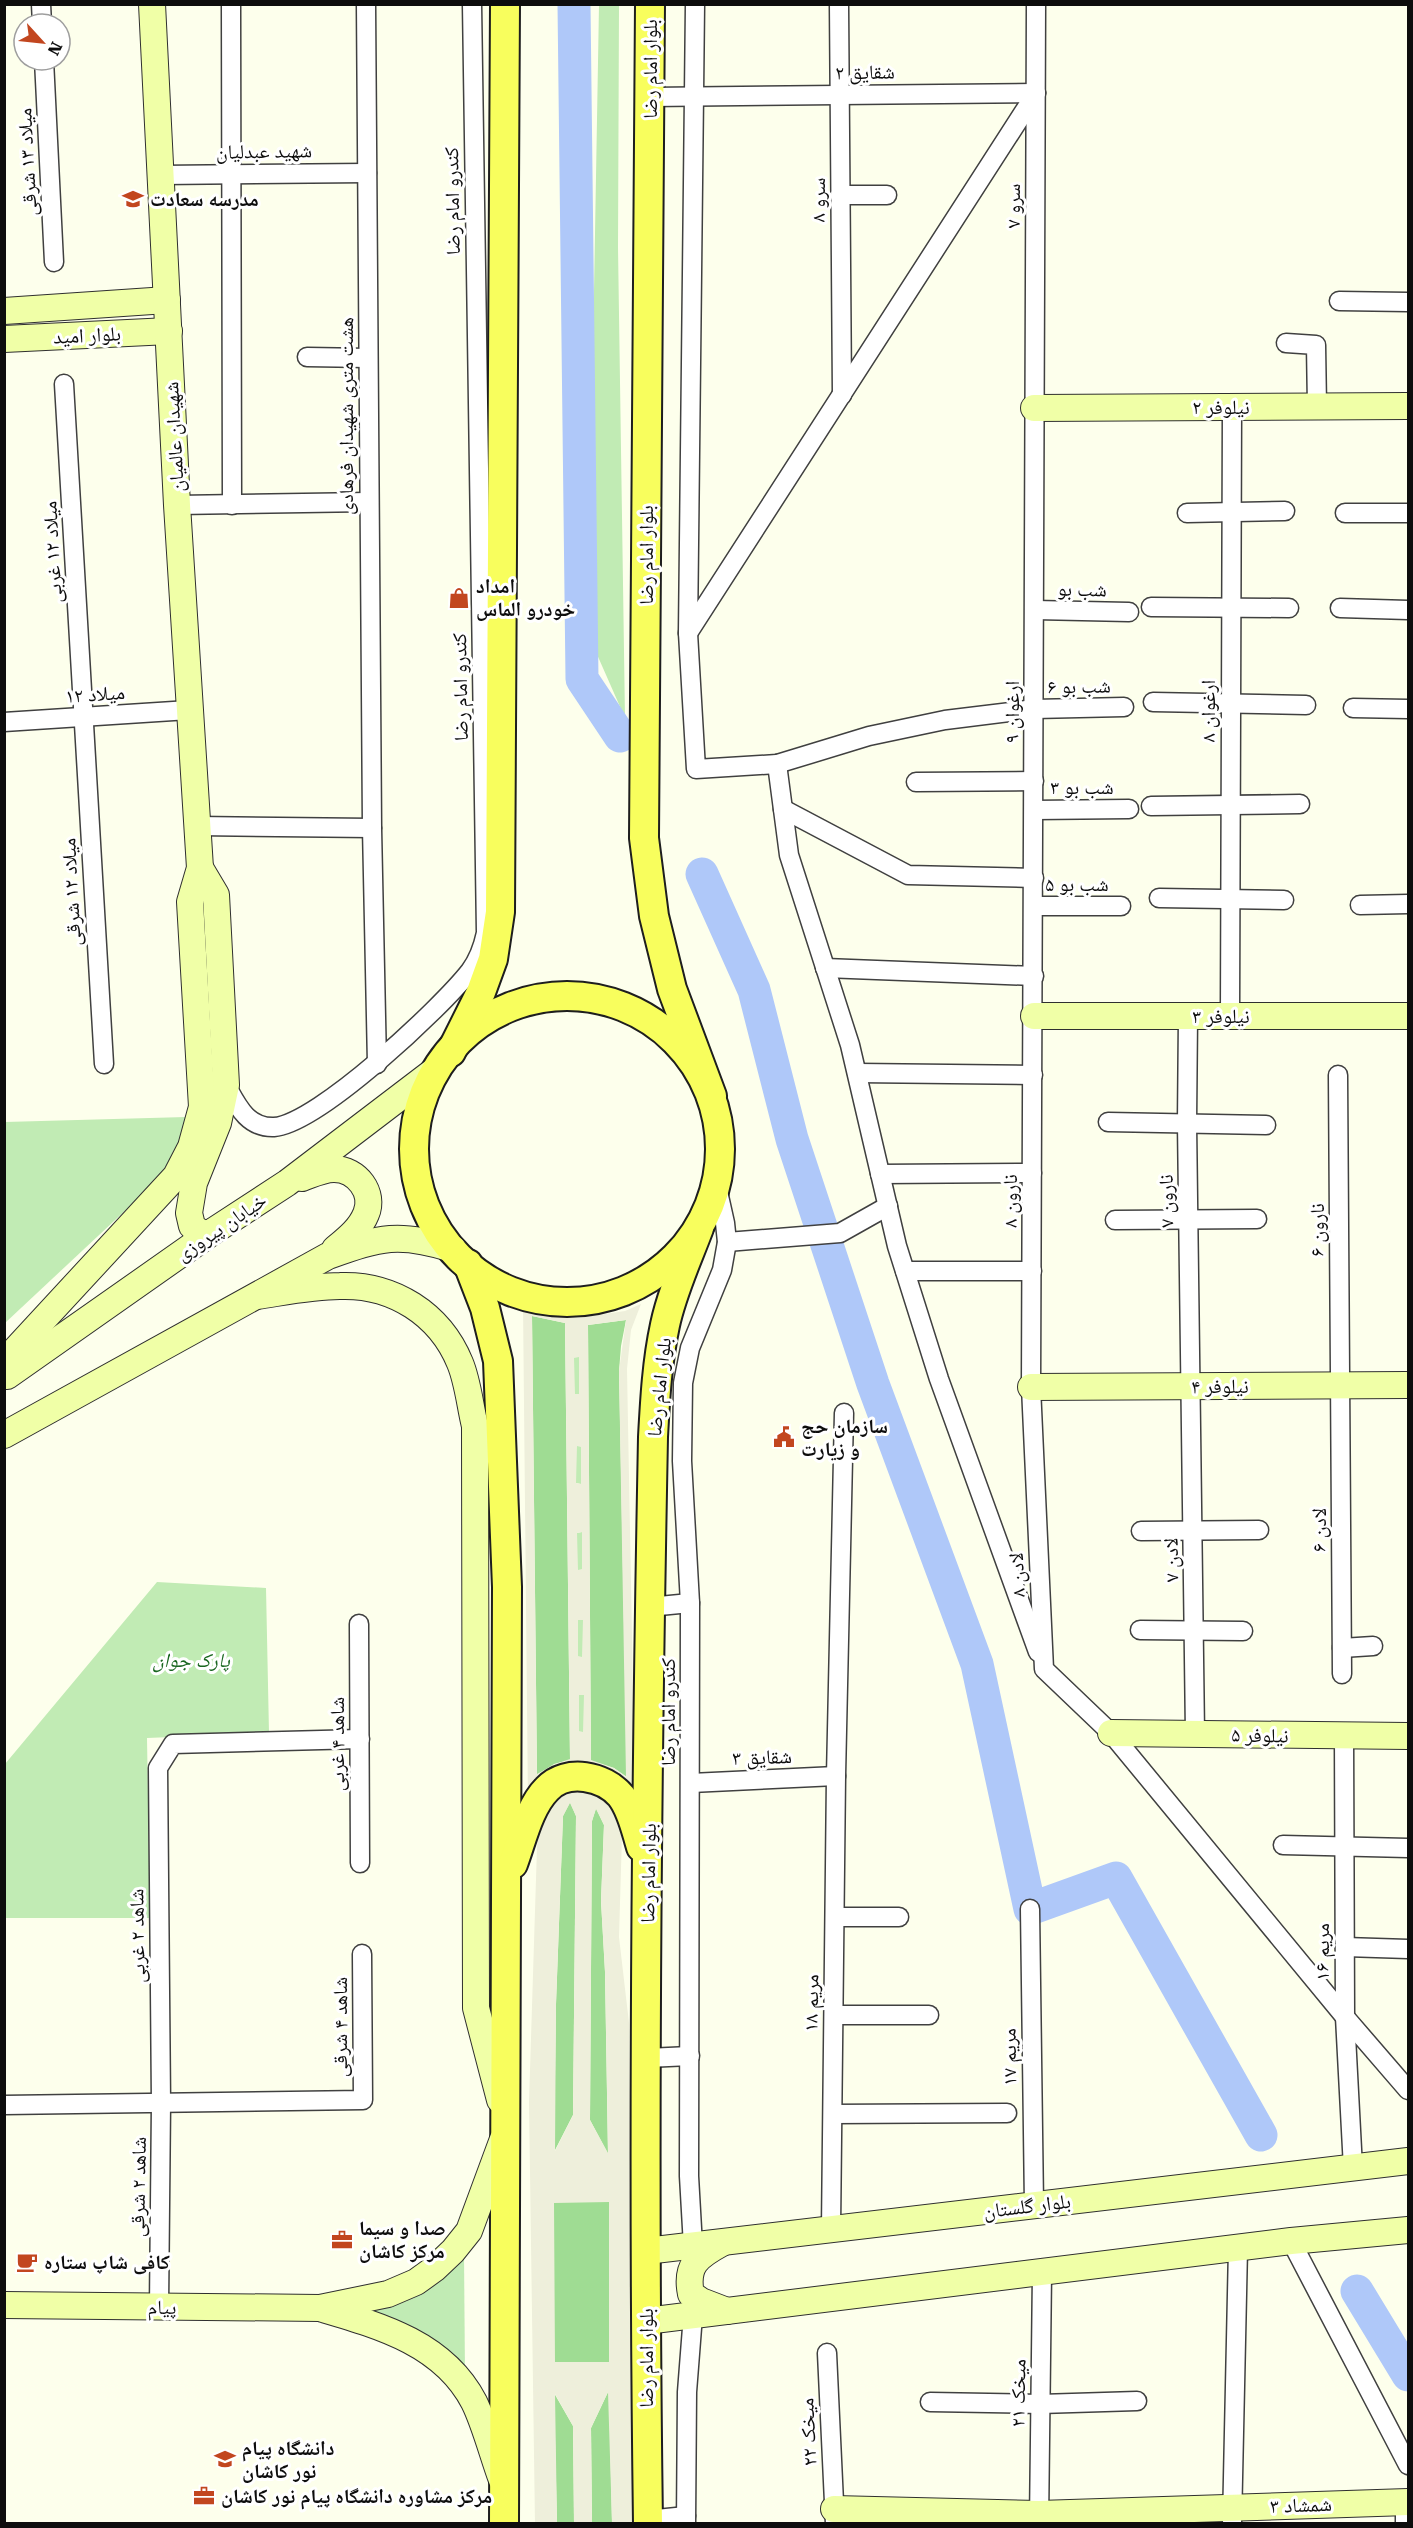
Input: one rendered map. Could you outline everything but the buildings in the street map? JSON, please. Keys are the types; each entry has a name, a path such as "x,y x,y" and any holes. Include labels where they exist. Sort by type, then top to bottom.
{"main road":[{"name":"شهیدان عالمیان","path":"152,4 177,505 200,868"},
{"path":"442,1062 474,1027 516,1004 563,995 611,1001 654,1021 689,1054 712,1096 720,1125 721,1156 717,1187 699,1228 680,1253 657,1274 630,1290 600,1300 569,1303 538,1301 508,1292 481,1277 460,1257 438,1234 424,1207 416,1178 413,1147 417,1117 442,1062 481,992 493,959 500,912 491,567 505,4"},
{"name":"بلوار امام رضا","path":"650,4 644,838 654,916 672,989 712,1096"},
{"name":"بلوار امید","path":"4,311 167,300"},
{"name":"بلوار امید","path":"4,339 169,331"},
{"name":"نیلوفر ۲","path":"1034,408 1408,406"},
{"path":"200,868 216,895 226,1085 218,1123 194,1183 189,1207 190,1220 195,1229 205,1234 212,1232"},
{"path":"4,1362 176,1176 191,1147 202,1107 190,902 200,868"},
{"name":"نیلوفر ۳","path":"1034,1016 1408,1016"},
{"name":"خیابان پیروزی","path":"4,1378 212,1232 287,1183 442,1062"},
{"path":"287,1183 324,1170 337,1169 351,1174 363,1183 370,1202 367,1214 360,1226 328,1256"},
{"name":"بلوار امام رضا","path":"648,2522 646,2058 653,1437 658,1366 665,1324 674,1292 699,1228"},
{"path":"4,1435 328,1256 369,1241 401,1237 460,1257 485,1308 498,1361 507,1587 503,2501"},
{"path":"257,1296 341,1285 378,1290 402,1298 427,1315 449,1341 461,1365 475,1426 476,2008 503,2125 469,2230 453,2252 416,2283 388,2294 320,2308"},
{"name":"نیلوفر ۴","path":"1031,1387 1408,1385"},
{"path":"476,1524 507,1587"},
{"name":"نیلوفر ۵","path":"1110,1733 1408,1736"},
{"path":"506,1879 542,1796 556,1782 575,1776 597,1780 622,1797 632,1817 648,1869"},
{"name":"بلوار گلستان","path":"646,2250 1408,2162"},
{"path":"646,2321 1291,2241 1408,2230"},
{"path":"722,2243 699,2259 692,2267 688,2279 691,2294 701,2301 729,2312"},
{"name":"پیام","path":"4,2305 320,2308"},
{"path":"320,2308 391,2331 433,2354 450,2369 464,2385 475,2404 503,2501"},
{"name":"شمشاد ۳","path":"834,2516 1039,2519 1406,2509"}],"street":[{"path":"231,4 232,505"},
{"name":"هشت متری شهیدان فرهادی","path":"366,4 372,828 377,1064"},
{"name":"کندرو امام رضا","path":"226,1085 243,1115 252,1121 274,1127 285,1124 315,1108 377,1064 451,994 481,954 486,933 491,567 472,4"},
{"path":"688,633 695,4"},
{"name":"سرو ۸","path":"839,4 842,395"},
{"name":"سرو ۷","path":"1034,408 1036,4"},
{"name":"میلاد ۱۳ شرقی","path":"45,72 54,262"},
{"path":"688,633 1036,93"},
{"name":"شقایق ۲","path":"650,97 1036,93"},
{"name":"شهید عبدلیان","path":"161,175 367,173"},
{"path":"840,195 887,195"},
{"path":"1339,301 1408,302"},
{"path":"1286,343 1316,345 1317,407"},
{"path":"307,357 368,358"},
{"name":"میلاد ۱۲ غربی","path":"64,384 84,717"},
{"name":"ارغوان ۸","path":"1230,1016 1232,407"},
{"name":"ارغوان ۹","path":"1034,408 1034,1016"},
{"path":"177,505 369,502"},
{"path":"1187,513 1285,511"},
{"path":"1345,513 1408,513"},
{"path":"1151,607 1289,608"},
{"path":"1340,608 1408,610"},
{"name":"شب بو","path":"1035,610 1129,612"},
{"name":"شب بو ۶","path":"688,633 696,769 777,764 869,735 945,720 1034,709 1124,707"},
{"path":"1153,702 1306,705"},
{"path":"1353,708 1408,709"},
{"name":"میلاد ۱۲","path":"4,722 189,710"},
{"name":"میلاد ۱۲ شرقی","path":"84,717 104,1064"},
{"path":"777,764 789,855 850,1045 905,1271 939,1379 1044,1669 1110,1733 1408,2090"},
{"path":"916,782 1034,781"},
{"path":"1151,806 1300,804"},
{"path":"783,808 908,874 1034,878"},
{"name":"شب بو ۳","path":"1034,810 1129,809"},
{"path":"197,825 372,828"},
{"path":"1159,898 1284,900"},
{"path":"1360,905 1408,904"},
{"name":"شب بو ۵","path":"1034,906 1121,906"},
{"path":"825,968 1034,976"},
{"name":"نارون ۸","path":"1031,1387 1034,1016"},
{"name":"نارون ۷","path":"1188,1016 1188,1220 1192,1386"},
{"path":"857,1073 1033,1075"},
{"name":"نارون ۶","path":"1338,1075 1340,1385"},
{"path":"1108,1122 1266,1125"},
{"path":"880,1174 1032,1173"},
{"name":"کندرو امام رضا","path":"693,2246 689,2176 690,1603 682,1461 683,1383 690,1347 722,1270 727,1242 717,1187"},
{"path":"727,1242 840,1233 888,1206"},
{"path":"1115,1220 1257,1219"},
{"path":"905,1271 1032,1271"},
{"name":"لادن ۶","path":"1340,1385 1342,1674"},
{"name":"لادن ۷","path":"1192,1386 1195,1734"},
{"name":"لادن ۸","path":"1031,1387 1044,1669"},
{"name":"مریم ۱۸","path":"831,2229 836,1776 844,1413"},
{"path":"1141,1531 1259,1530"},
{"path":"650,1608 690,1603"},
{"name":"شاهد ۴ غربی","path":"359,1624 360,1863"},
{"path":"1140,1630 1243,1631"},
{"path":"1342,1647 1373,1646"},
{"name":"مریم ۱۶","path":"1344,1736 1345,2017 1353,2168"},
{"name":"شاهد ۲ غربی","path":"161,2103 158,1768 173,1744 360,1739"},
{"name":"شقایق ۳","path":"691,1783 836,1776"},
{"path":"1283,1845 1408,1848"},
{"name":"مریم ۱۷","path":"1030,1909 1034,2205"},
{"path":"835,1917 899,1917"},
{"path":"1345,1947 1408,1949"},
{"name":"شاهد ۴ شرقی","path":"161,2103 363,2100 362,1954"},
{"path":"834,2015 929,2015"},
{"path":"646,2058 690,2056"},
{"path":"4,2105 161,2103"},
{"name":"شاهد ۲ شرقی","path":"159,2307 161,2103"},
{"path":"833,2114 1007,2113"},
{"path":"1291,2241 1408,2465"},
{"path":"1232,2515 1238,2248"},
{"name":"میخک ۲۱","path":"1039,2519 1042,2272"},
{"path":"648,2522 686,2520 687,2392 693,2316"},
{"name":"میخک ۲۲","path":"827,2353 834,2516"},
{"path":"930,2402 1040,2404 1137,2401"},
{"path":"489,2523 503,2501"}],"green space":[{"path":"599,5 619,5 618,247 625,718 588,634"},
{"path":"186,1117 176,1163 5,1323 5,1122"},
{"path":"532,1316 565,1323 570,1760 554,1764 537,1775"},
{"path":"626,1320 619,1371 627,1777 614,1768 591,1761 588,1325"},
{"path":"574,1357 579,1357 579,1394 574,1394"},
{"path":"576,1446 581,1446 581,1484 576,1483"},
{"path":"582,1532 582,1570 577,1570 577,1533"},
{"name":"پارک جوان","path":"157,1582 266,1588 269,1733 147,1738 150,1918 5,1918 5,1764"},
{"path":"578,1620 583,1620 583,1657 578,1657"},
{"path":"579,1695 584,1695 584,1732 579,1732"},
{"path":"570,1802 576,1816 573,2115 554,2152 556,2004 563,1816"},
{"path":"596,1808 604,1825 601,1901 605,1972 608,2154 590,2120 592,1821"},
{"path":"554,2202 609,2202 610,2362 554,2362"},
{"path":"464,2254 465,2375 361,2313"},
{"path":"609,2390 612,2523 592,2523 591,2428"},
{"path":"554,2393 573,2426 574,2523 557,2523"}],"shaded area":[{"path":"523,1304 555,1315 578,1318 625,1311 641,1304 631,1330 627,1369 635,1799 610,1776 528,1804","holes":["532,1316 565,1323 570,1759 537,1774","626,1320 619,1371 626,1777 614,1768 591,1760 588,1325","579,1357 579,1394 575,1394 574,1358","577,1446 581,1447 581,1484 576,1483","582,1532 582,1569 578,1570 577,1533","578,1620 583,1620 582,1657 578,1656","579,1695 584,1695 583,1732 579,1731"]},
{"path":"563,1787 602,1791 619,1815 622,1835 619,1937 629,2023 634,2523 612,2523 608,2392 591,2428 592,2523 574,2523 573,2426 555,2394 557,2523 535,2524 529,2102 539,1821","holes":["570,1803 576,1816 573,2115 555,2151 556,2004 563,1816","596,1809 604,1825 601,1901 605,1972 608,2153 590,2120 592,1821","609,2202 609,2362 555,2362 554,2203"]}],"waterway":[{"path":"574,4 582,679 620,736"},
{"path":"702,874 754,990 792,1139 873,1384 977,1664 1030,1909 1116,1878 1261,2135"},
{"path":"1357,2291 1408,2375"}],"place":[{"name":"مدرسه سعادت","path":"133,199"},
{"name":"امداد خودرو الماس","path":"459,598"},
{"name":"سازمان حج و زیارت","path":"784,1437"},
{"name":"صدا و سیما مرکز کاشان","path":"342,2240"},
{"name":"کافی شاپ ستاره","path":"27,2262"},
{"name":"دانشگاه پیام نور کاشان","path":"225,2459"},
{"name":"مرکز مشاوره دانشگاه پیام نور کاشان","path":"204,2496"}]}
